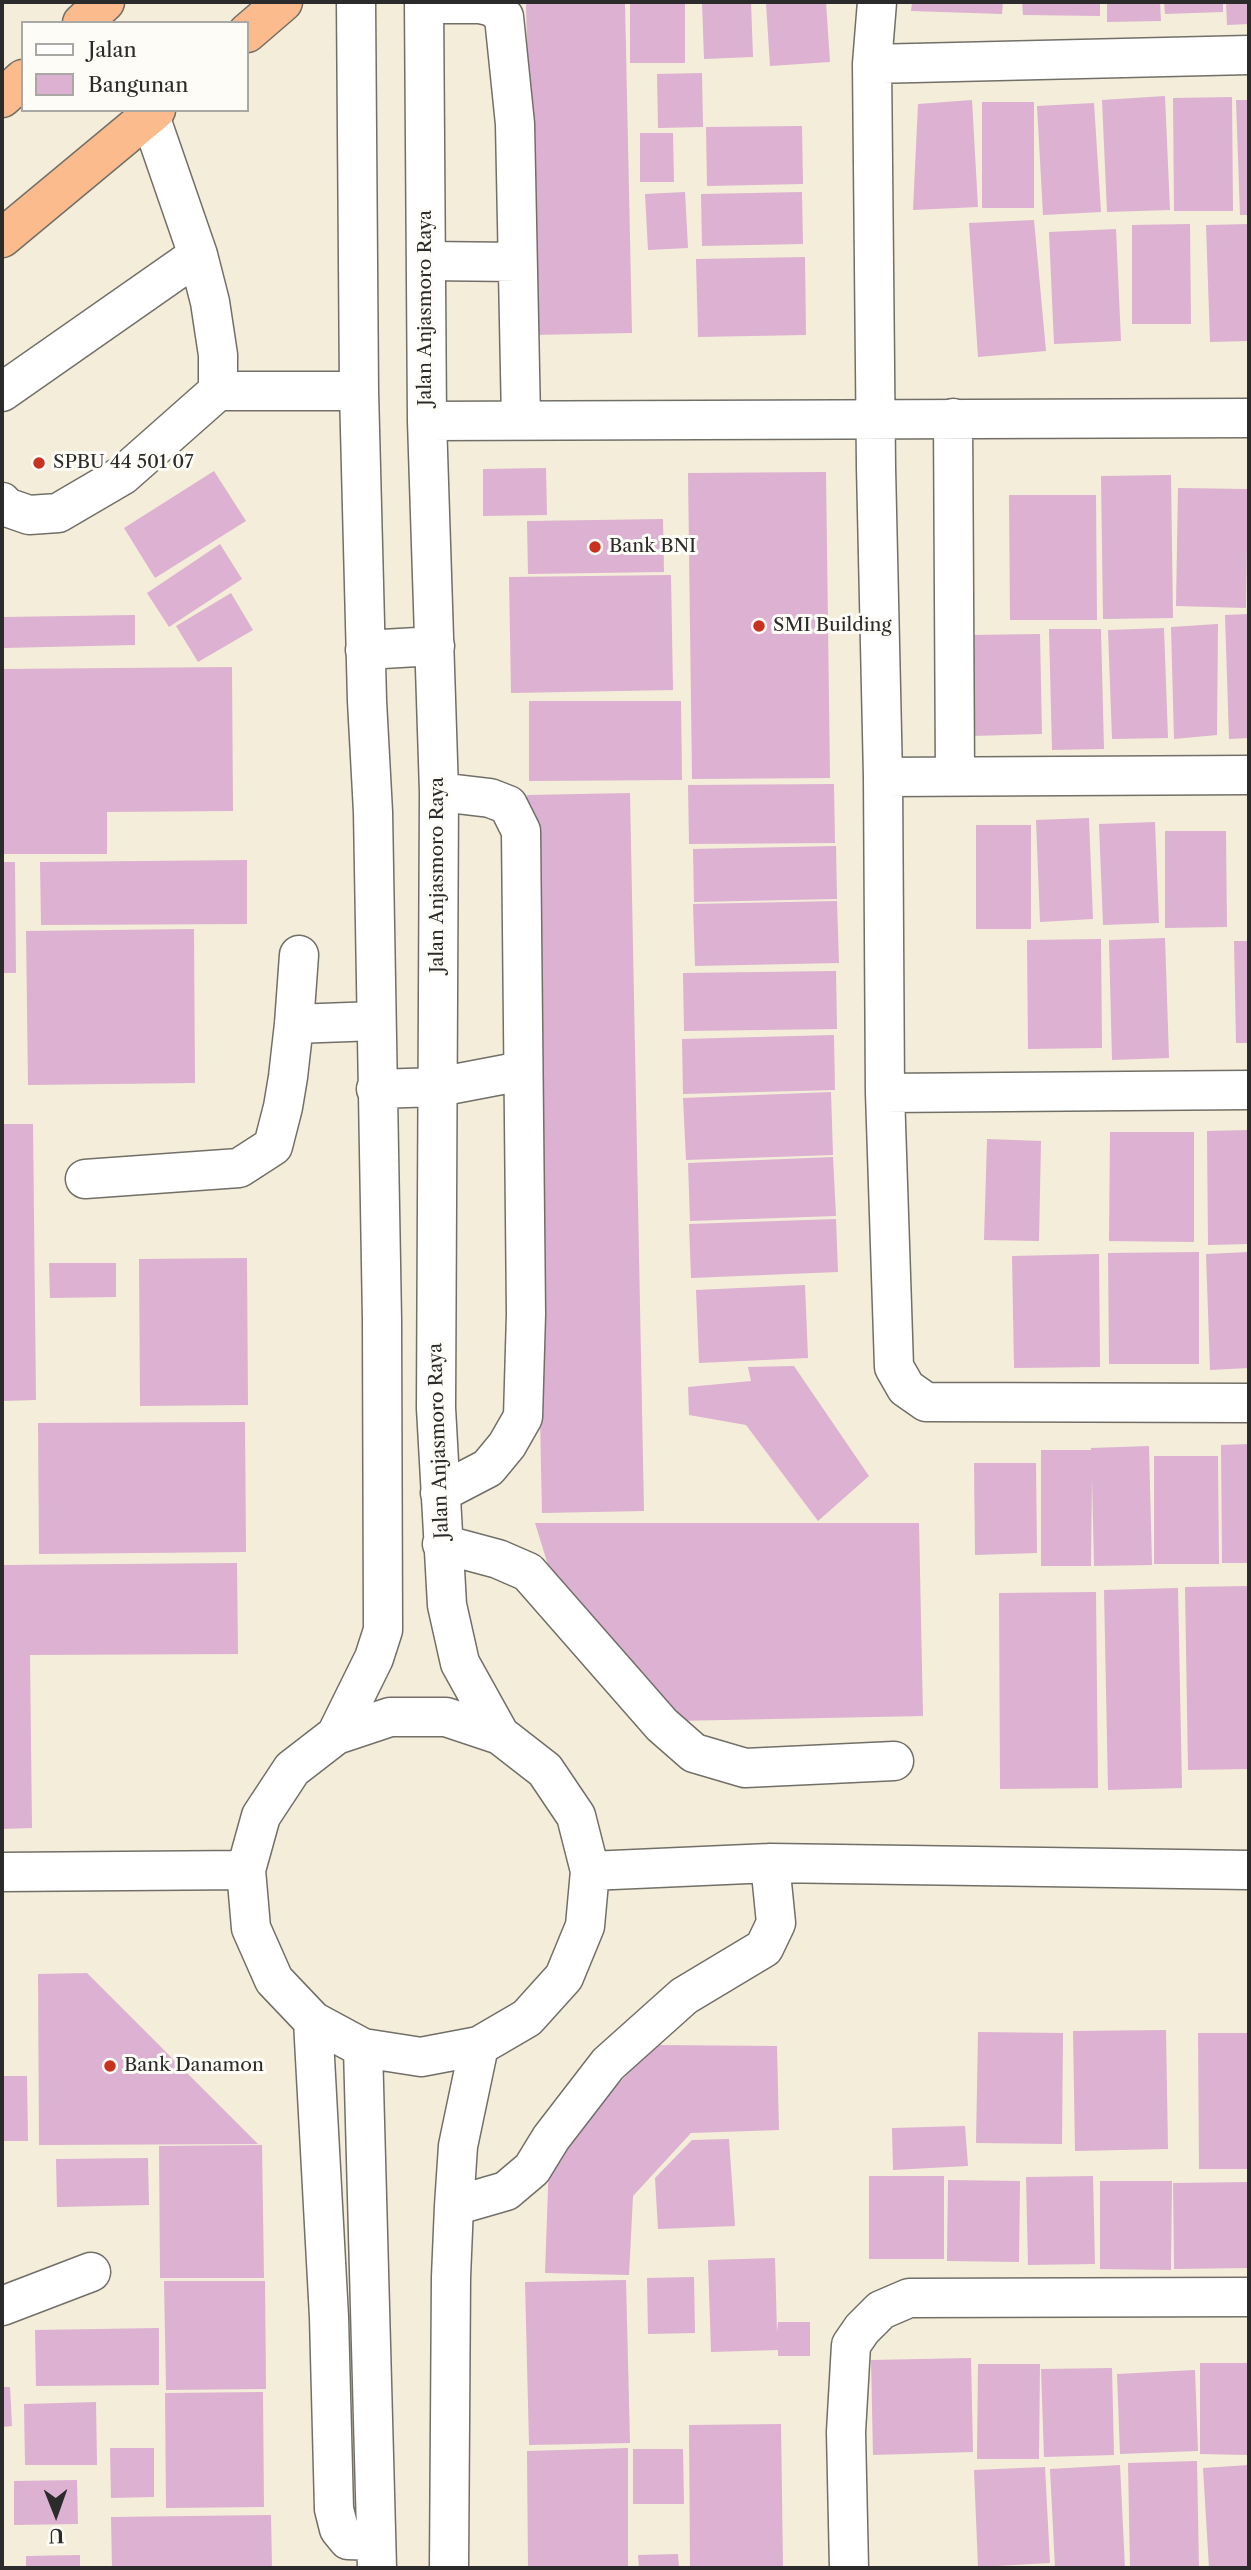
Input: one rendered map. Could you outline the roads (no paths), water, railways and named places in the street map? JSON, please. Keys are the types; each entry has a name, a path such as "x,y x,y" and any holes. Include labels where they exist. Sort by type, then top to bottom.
{"highway":[{"path":"84,21 105,2"},
{"path":"248,32 283,2"},
{"path":"2,98 21,81"},
{"path":"2,238 153,113"}],"street":[{"path":"336,1735 374,1658 383,1630 382,1334 373,813 365,650 359,391 356,2"},
{"path":"877,2 872,64 876,420 883,777 885,1094 894,1367 906,1388 926,1402 1249,1403"},
{"path":"424,3 480,4 493,7 504,17 514,124 521,421"},
{"name":"Jalan Anjasmoro Raya","path":"424,3 427,421 439,792 436,1408 447,1605 460,1663 500,1735"},
{"path":"872,64 1249,55"},
{"path":"153,113 210,302 218,355 218,391"},
{"path":"2,392 198,255"},
{"path":"426,261 517,262"},
{"path":"2,502 6,507 29,515 58,513 123,475 218,391 359,391"},
{"path":"953,418 955,775"},
{"path":"427,421 1249,418"},
{"path":"365,650 435,646"},
{"path":"883,777 1249,775"},
{"path":"439,792 490,798 508,805 521,831 524,916 522,1071 526,1314 523,1417 507,1445 488,1468 440,1493"},
{"path":"85,1179 239,1168 273,1146 283,1107 294,1024 299,955"},
{"path":"294,1024 376,1021"},
{"path":"376,1088 438,1087 522,1071"},
{"path":"885,1094 1249,1090"},
{"path":"442,1544 498,1559 528,1572 662,1725 694,1753 745,1768 894,1761"},
{"path":"390,1717 446,1717 500,1735 545,1770 576,1816 590,1871 585,1926 564,1977 527,2018 479,2046 421,2057 363,2049 313,2021 274,1980 251,1928 246,1870 261,1816 292,1769 336,1735 390,1717"},
{"path":"590,1871 771,1863 1249,1870"},
{"path":"454,2206 506,2191 532,2169 551,2138 608,2064 684,1996 764,1948 776,1923 771,1863"},
{"path":"2,1872 246,1870"},
{"path":"313,2021 329,2317 334,2509 338,2529 348,2540 376,2555 363,2049"},
{"path":"449,2568 454,2206 458,2146 479,2046"},
{"path":"2,2306 91,2272"},
{"path":"849,2568 846,2432 851,2345 881,2310 909,2298 1249,2297"},
{"path":"329,2317 369,2315"},
{"path":"332,2430 373,2431"}],"place":[{"name":"SPBU 44 501 07","path":"39,463"},
{"name":"Bank BNI","path":"595,547"},
{"name":"SMI Building","path":"759,626"},
{"name":"Bank Danamon","path":"110,2066"}]}
